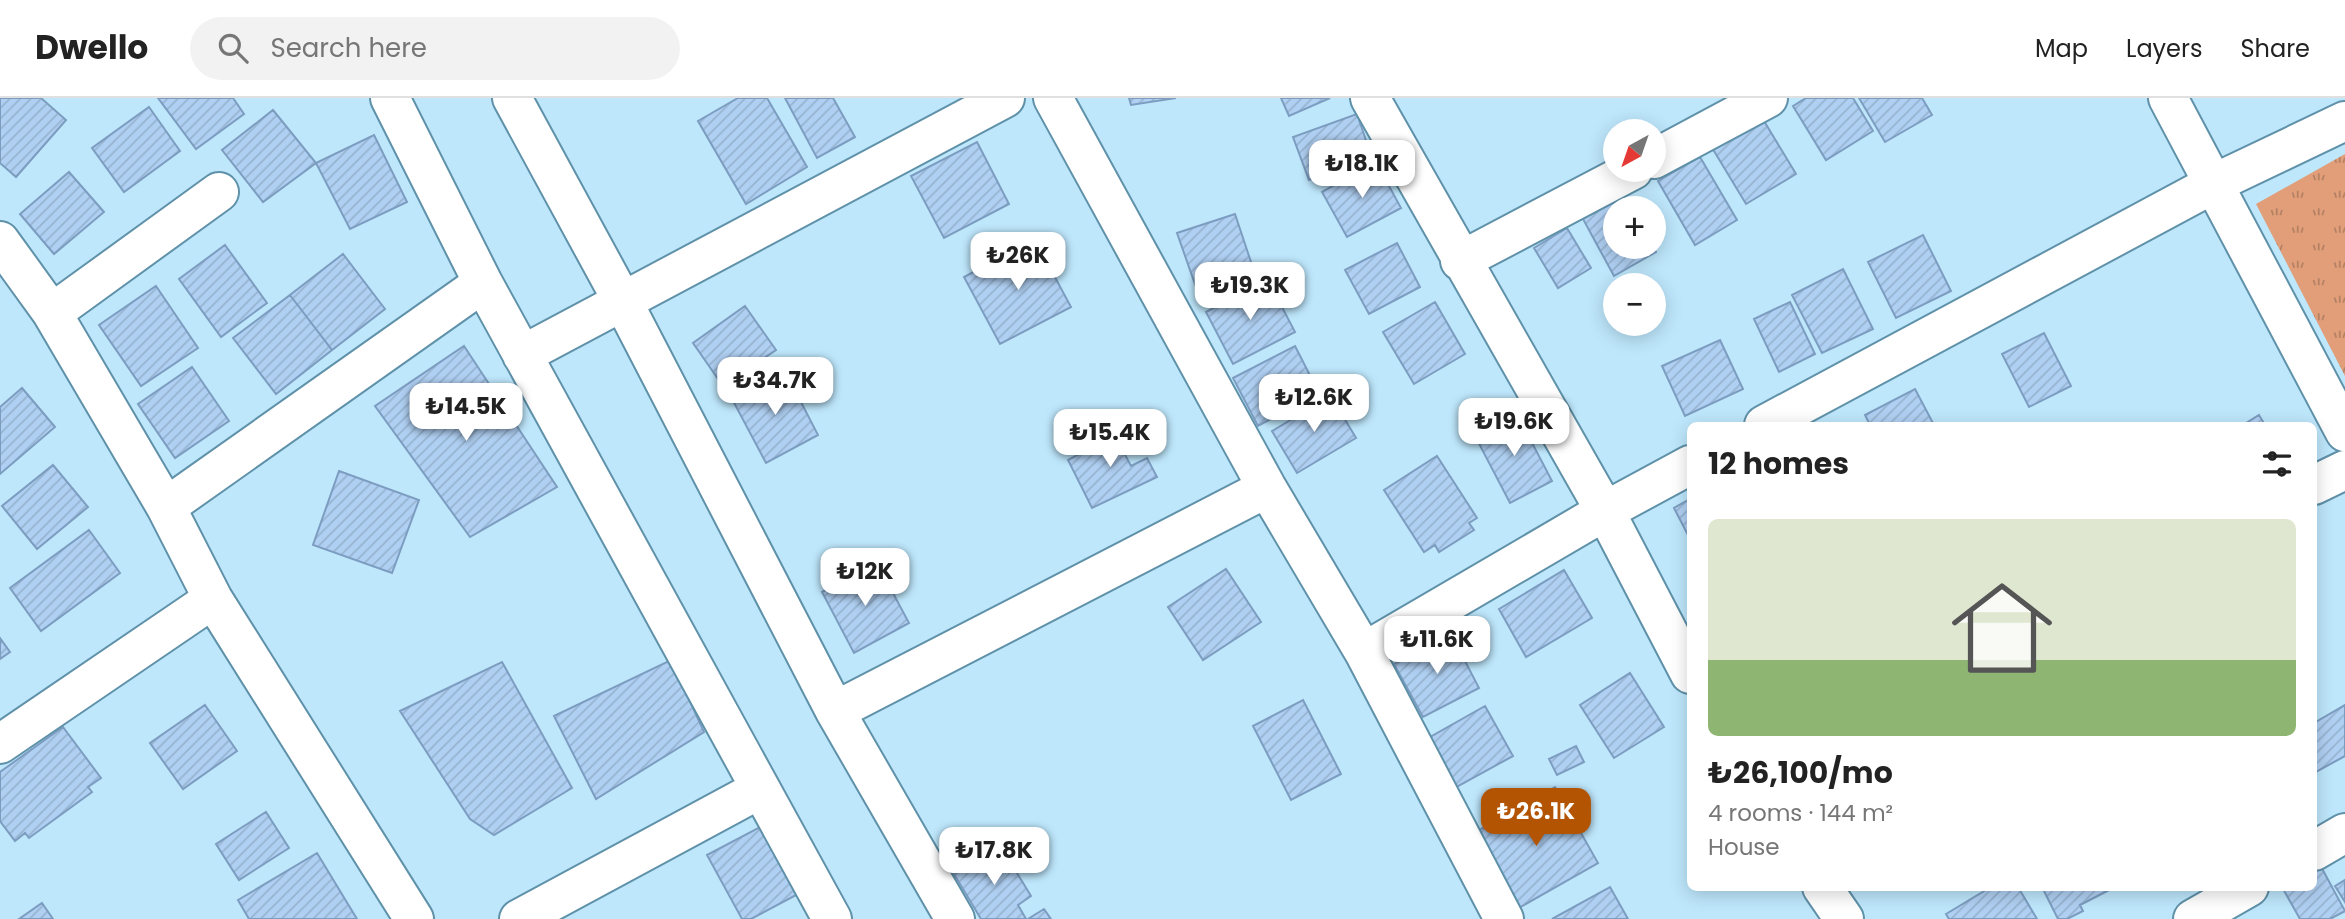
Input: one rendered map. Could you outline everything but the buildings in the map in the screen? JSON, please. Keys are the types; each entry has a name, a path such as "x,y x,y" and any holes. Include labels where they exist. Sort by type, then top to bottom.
{"street":[{"path":"390,98 483,283 832,919"},
{"path":"512,98 624,302 835,710 955,919"},
{"path":"522,355 1005,98"},
{"path":"1053,98 1267,488 1364,652 1504,919"},
{"path":"1370,98 1460,261 1605,511 1687,668"},
{"path":"1666,153 1768,98"},
{"path":"2168,98 2345,432"},
{"path":"1770,422 2215,183 2345,121"},
{"path":"1460,261 1610,182"},
{"path":"52,313 219,192"},
{"path":"0,241 52,313 166,508 213,599 414,919"},
{"path":"166,508 483,283"},
{"path":"1364,652 1605,511 1687,467"},
{"path":"2317,484 2345,470"},
{"path":"835,710 1267,488"},
{"path":"0,744 213,599"},
{"path":"519,919 760,789"},
{"path":"2317,849 2345,833"},
{"path":"1825,891 1844,919"},
{"path":"2193,919 2242,891"}],"green space":[{"path":"2345,154 2345,376 2256,204"}]}
